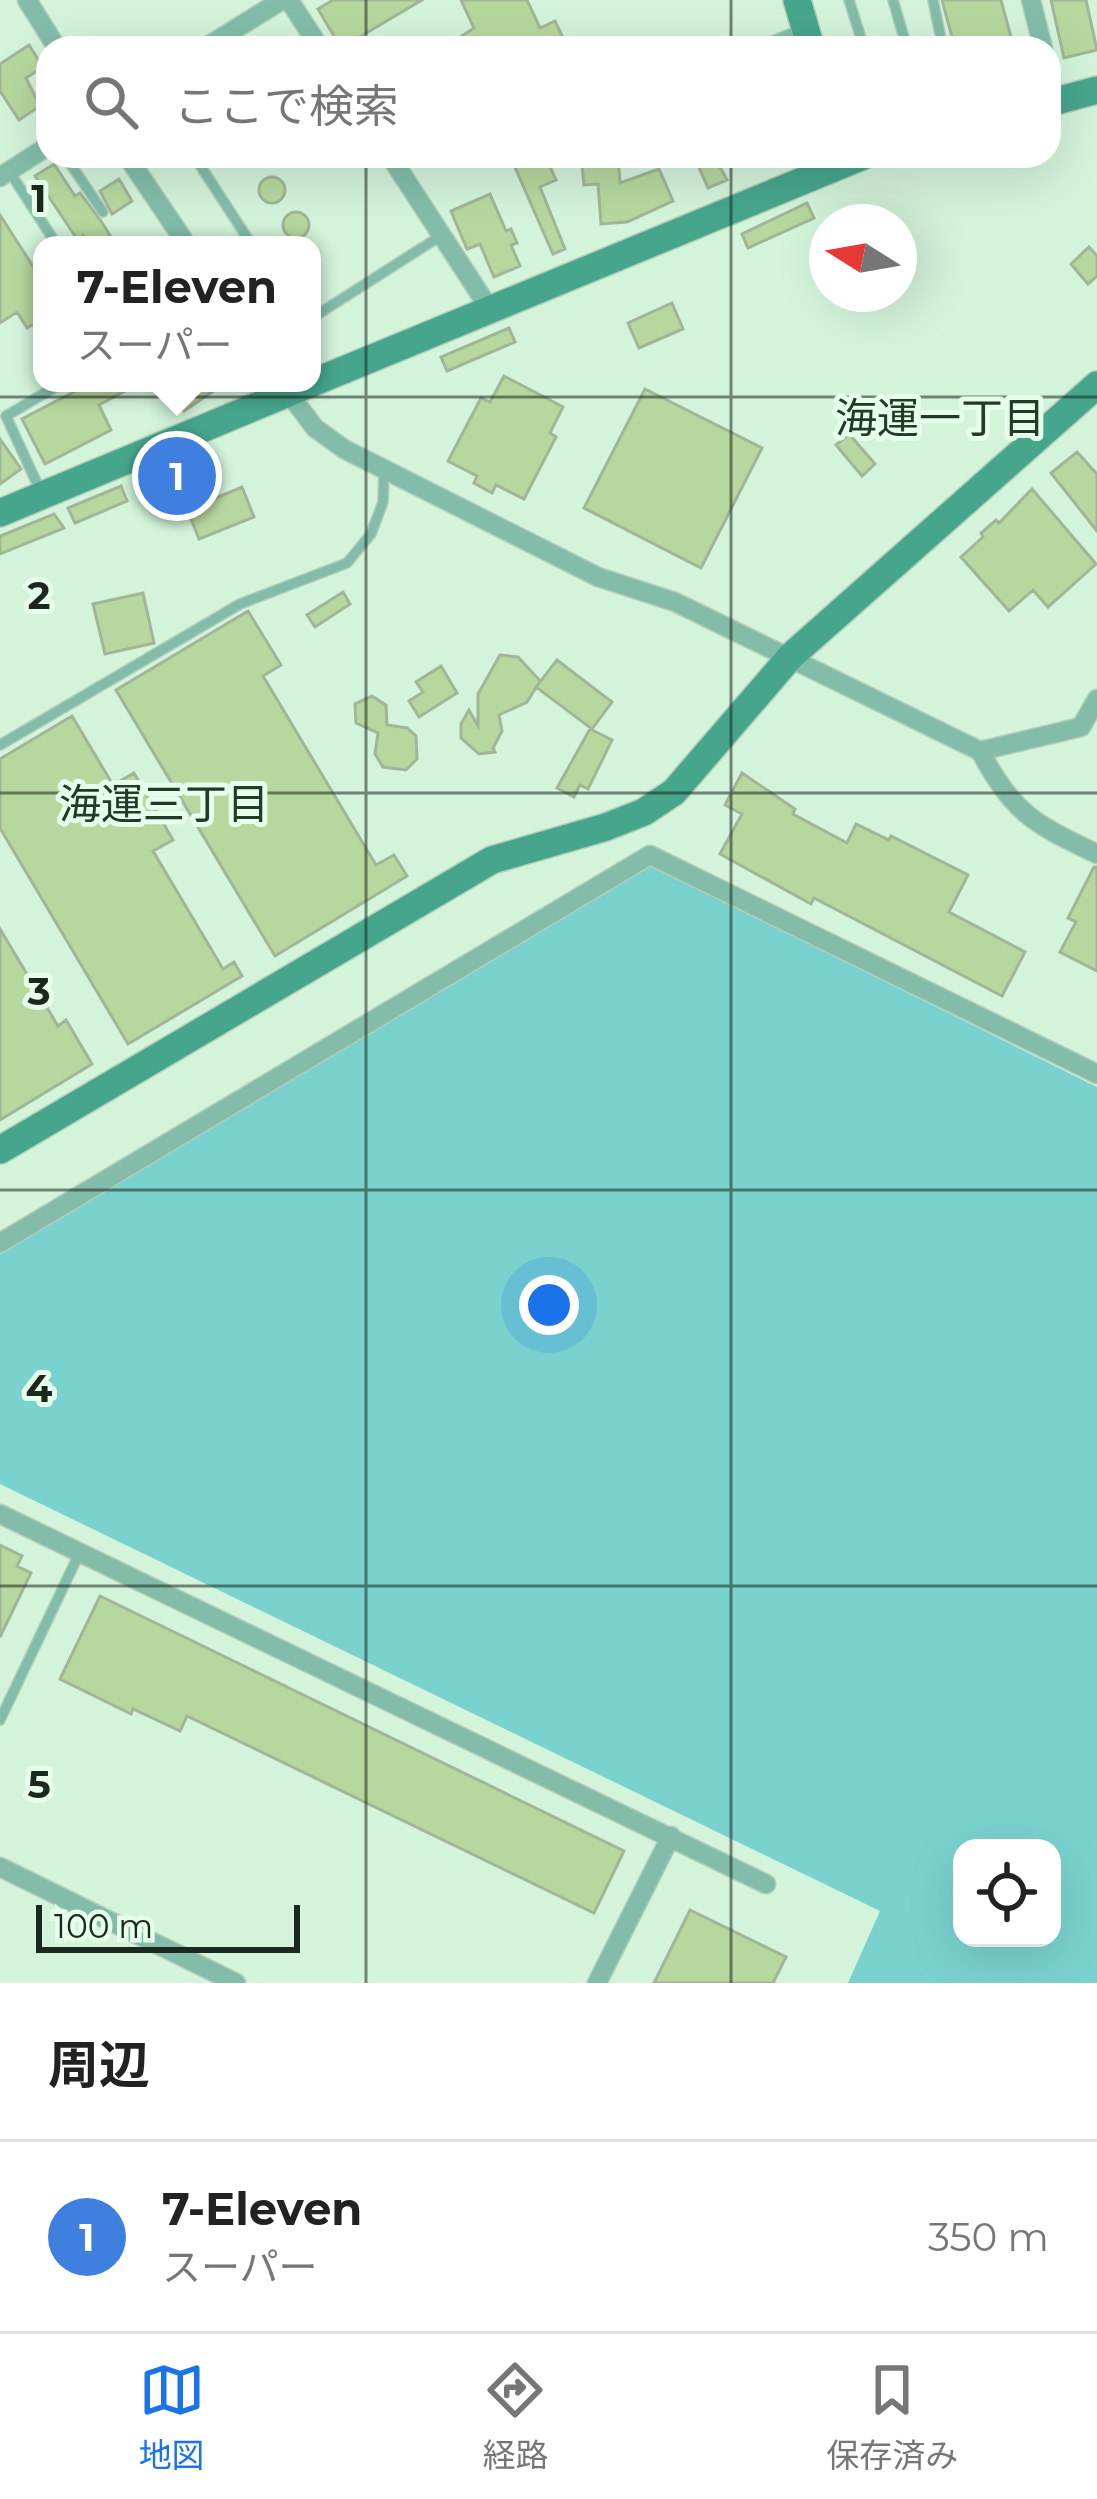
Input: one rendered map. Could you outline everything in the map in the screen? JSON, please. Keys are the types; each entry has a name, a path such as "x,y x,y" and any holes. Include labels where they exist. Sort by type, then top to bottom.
{"street":[{"path":"27,0 50,36"},
{"path":"225,36 285,0 311,36"},
{"path":"1031,0 1039,36"},
{"path":"1061,93 1097,90"},
{"path":"5,174 36,154"},
{"path":"135,168 182,236"},
{"path":"398,168 490,308"},
{"path":"321,377 827,168"},
{"path":"0,1150 491,860 606,827 644,812 674,792 791,656 1097,385"},
{"path":"0,513 285,392"},
{"path":"301,392 315,428 384,470 598,577 674,602 980,751 1002,791 1029,821 1097,854"},
{"path":"980,751 1082,727 1097,699"},
{"path":"644,812 650,855"},
{"path":"650,855 1097,1074"},
{"path":"0,1243 650,855"},
{"path":"0,1514 766,1884"},
{"path":"597,1983 671,1836"},
{"path":"0,1867 236,1983"}],"lane":[{"path":"849,0 860,36"},
{"path":"893,0 904,36"},
{"path":"933,0 941,36"},
{"path":"73,168 103,212"},
{"path":"202,168 246,236"},
{"path":"5,174 50,236"},
{"path":"321,312 442,236"},
{"path":"43,495 6,416 47,392"},
{"path":"0,745 240,604 346,563 371,534 383,502 384,470"},
{"path":"0,1720 80,1552"}],"water":[{"path":"651,865 1097,1087 1097,1983 848,1983 880,1911 0,1484 0,1254"}],"building":[{"path":"333,0 422,0 361,36 334,36 318,9"},
{"path":"461,0 527,0 540,28 555,21 562,36 462,36 474,28"},
{"path":"942,0 1001,0 1011,36 952,36"},
{"path":"1051,0 1086,0 1097,50 1064,58"},
{"path":"29,45 36,56 36,72 26,78 36,109 19,120 0,91 0,64"},
{"path":"57,168 110,236 75,236 35,176"},
{"path":"515,168 550,168 556,180 540,187 565,249 553,254"},
{"path":"582,168 619,168 620,183 659,169 673,201 627,222 601,224 598,184 584,185"},
{"path":"699,168 720,168 727,180 708,188"},
{"path":"272,177 285,190 272,203 259,190"},
{"path":"119,179 132,201 112,214 100,191"},
{"path":"490,194 506,231 511,229 517,243 511,245 520,266 494,277 480,244 467,249 451,211"},
{"path":"807,203 809,207 809,220 748,248 742,234"},
{"path":"291,213 301,213 308,220 302,236 290,236 284,230 284,220"},
{"path":"0,215 33,266 33,324 27,328 17,312 0,323"},
{"path":"1089,247 1097,256 1097,276 1088,284 1071,264"},
{"path":"672,303 683,329 639,348 628,323"},
{"path":"509,328 515,342 447,371 441,357"},
{"path":"504,376 563,407 550,433 556,437 524,499 496,485 492,493 474,483 477,476 448,461 481,398 490,402"},
{"path":"645,389 762,448 701,568 584,508"},
{"path":"74,392 123,392 99,405 111,430 45,464 22,419"},
{"path":"170,392 212,392 184,411"},
{"path":"849,434 875,464 862,476 836,445"},
{"path":"0,439 21,469 0,484"},
{"path":"1077,452 1097,474 1097,531 1051,473"},
{"path":"121,486 127,501 75,523 68,508"},
{"path":"242,487 254,517 199,539 189,514"},
{"path":"1032,489 1096,564 1048,607 1033,590 1009,611 961,557"},
{"path":"54,514 64,528 0,554 0,536"},
{"path":"343,592 350,604 315,627 307,615"},
{"path":"143,593 154,643 105,654 93,604"},
{"path":"248,611 281,665 263,676 376,865 394,855 407,876 275,956 116,690"},
{"path":"500,655 518,657 540,681 527,702 499,715 502,731 495,752 479,754 461,738 461,724 469,710 478,726 478,694"},
{"path":"557,660 612,702 592,729 536,687"},
{"path":"441,666 457,693 419,717 409,701 423,692 416,682"},
{"path":"372,696 386,705 387,725 407,728 416,736 417,759 406,770 383,767 375,754 378,733 356,723 355,704"},
{"path":"72,716 113,785 134,773 173,840 153,851 223,969 234,962 242,976 128,1044 0,828 0,759"},
{"path":"590,729 612,740 588,789 580,785 574,797 557,788"},
{"path":"742,773 795,809 793,814 847,843 856,824 968,875 949,912 1025,952 1002,996 814,898 811,904 720,854 742,814 725,805"},
{"path":"1094,867 1097,971 1060,952 1076,922 1068,918"},
{"path":"0,929 58,1026 66,1020 92,1064 0,1120"},
{"path":"0,1545 22,1556 17,1566 31,1573 0,1637"},
{"path":"100,1596 624,1851 594,1913 187,1716 180,1731 133,1709 131,1714 60,1679"},
{"path":"690,1910 786,1957 773,1983 654,1983"}],"place":[{"name":"7-Eleven","path":"177,476"}],"district":[{"name":"海運一丁目","path":"940,418"},
{"name":"海運三丁目","path":"164,804"}]}
